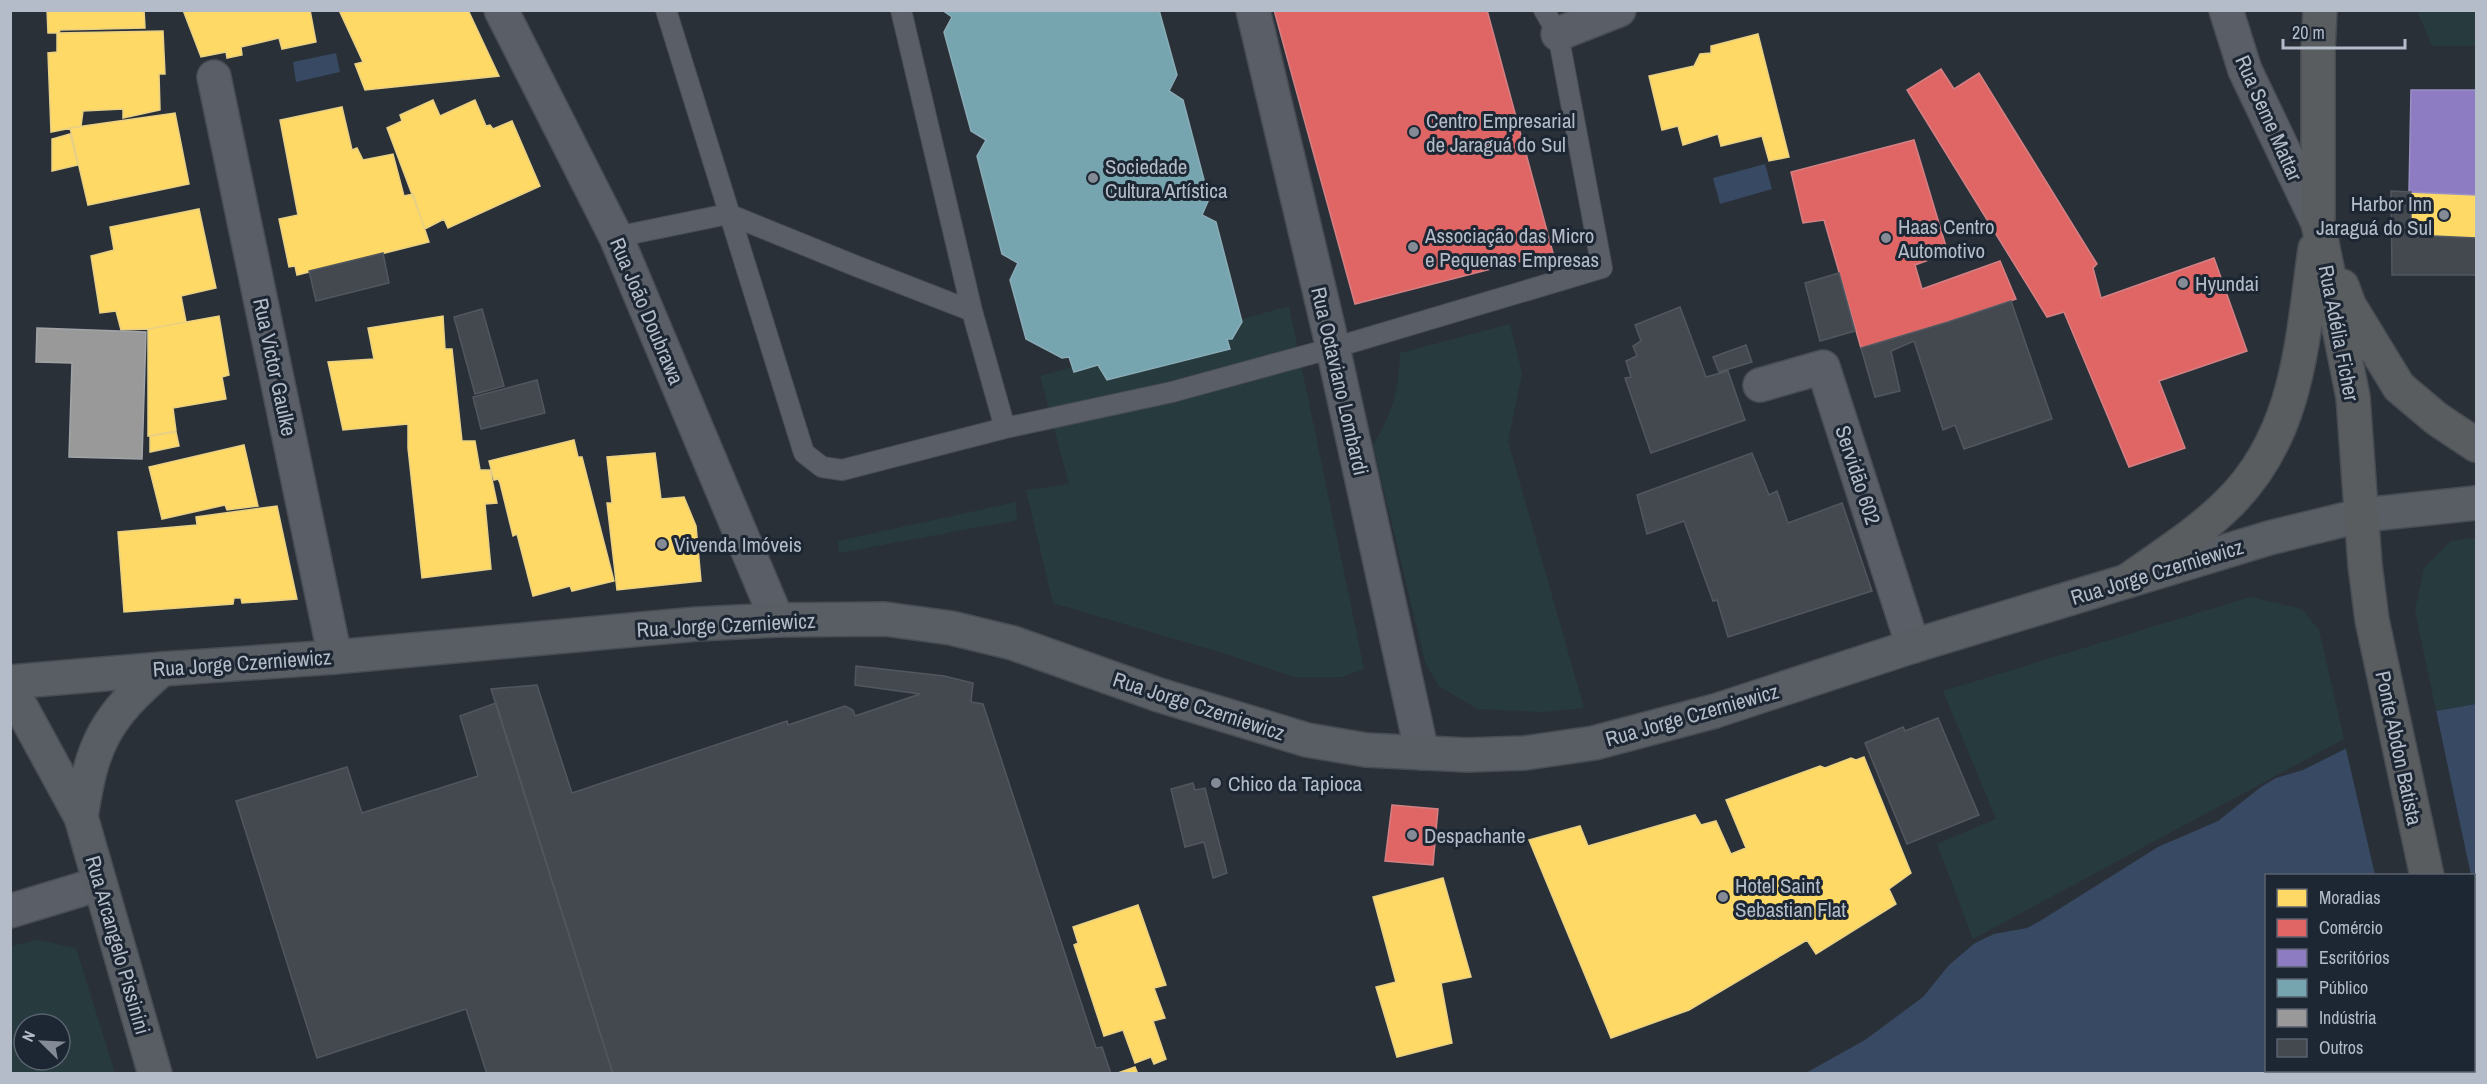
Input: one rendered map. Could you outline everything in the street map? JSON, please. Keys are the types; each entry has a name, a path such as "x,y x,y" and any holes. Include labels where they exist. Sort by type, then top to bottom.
{"highway":[{"name":"Rua Adélia Ficher","path":"2320,10 2318,223 2353,397 2365,565 2372,620"},
{"path":"2318,223 2349,305 2399,387 2437,419 2476,445"},
{"path":"2127,581 2198,530 2230,503 2256,473 2280,429 2295,387 2318,223"},
{"name":"Ponte Abdon Batista","path":"2372,620 2427,874"}],"main road":[{"name":"Rua Jorge Czerniewicz","path":"10,682 335,657 697,624 777,620 885,619 951,628 1014,643 1159,694 1307,740 1366,750 1467,755 1525,753 1594,743 1715,711 1913,646 2269,538 2363,515 2476,503"},
{"name":"Rua Arcangelo Pissinini","path":"81,817 88,774 99,744 115,714 133,694 162,669"},
{"name":"Rua Arcangelo Pissinini","path":"10,687 81,817 155,1074"}],"street":[{"name":"Rua João Doubrawa","path":"501,10 616,237 777,620"},
{"name":"Rua Octaviano Lombardi","path":"1253,10 1333,348 1422,753"},
{"path":"1551,22 1619,10"},
{"name":"Rua Seme Mattar","path":"2226,10 2245,70 2318,223"},
{"name":"Rua Victor Gaulke","path":"214,77 335,657"},
{"name":"Servidão 602","path":"1761,385 1823,367 1913,646"},
{"path":"10,911 99,884"}],"lane":[{"path":"666,10 804,453 822,467 842,470 1005,428 1172,392 1333,348 1602,268 1551,22"},
{"path":"901,10 972,311 1005,428"},
{"path":"616,237 728,214 856,267 972,311"}],"green space":[{"path":"2417,11 2476,11 2476,46 2432,46"},
{"path":"1289,306 1364,669 1341,677 1293,677 1229,655 1053,603 1026,490 1069,484 1040,376"},
{"path":"1510,324 1522,374 1508,441 1584,708 1543,712 1477,709 1439,686 1425,662 1373,445 1386,422 1394,401 1400,353"},
{"path":"1016,502 1017,520 839,553 838,541"},
{"path":"2476,537 2476,704 2436,711 2415,611 2424,568 2451,541"},
{"path":"2250,597 2302,609 2319,630 2344,739 1973,939 1937,844 1996,819 1943,691"},
{"path":"37,940 76,948 115,1073 11,1073 11,946"}],"water":[{"path":"336,53 340,72 296,82 293,62"},
{"path":"1765,164 1772,189 1720,204 1713,178"},
{"path":"2476,704 2476,907 2475,874 2470,874 2436,711"},
{"path":"2355,744 2383,874 2265,874 2265,1072 2402,1072 1804,1074 1865,1040 1923,997 1949,965 1975,943 1994,934 2027,928 2158,847 2218,821 2276,778 2303,770"}],"pier":[{"path":"2436,708 2471,874 2467,874 2433,712"},
{"path":"2355,741 2358,744 2386,874 2375,874 2345,745"}],"building: Moradias":[{"path":"47,10 144,10 145,28 60,30 59,33 48,33"},
{"path":"183,10 310,10 316,42 282,49 279,38 241,47 242,55 227,58 226,52 201,57"},
{"path":"339,10 468,10 499,76 365,90 355,64 363,62"},
{"path":"163,31 165,74 159,74 160,110 123,118 123,109 83,111 81,126 51,132 48,53 57,52 57,33"},
{"path":"1758,34 1789,157 1769,161 1762,136 1721,146 1718,134 1683,145 1678,126 1662,130 1649,76 1694,66 1700,54 1711,53 1711,46"},
{"path":"433,100 440,116 475,100 486,126 490,125 493,129 512,121 540,186 448,228 444,219 425,229 387,128 402,121 400,115"},
{"path":"342,107 352,150 357,148 363,160 393,154 404,196 413,194 429,242 297,275 295,266 289,267 279,219 298,215 280,120"},
{"path":"175,113 189,184 88,205 70,128"},
{"path":"70,134 78,165 52,171 52,139"},
{"name":"Harbor Inn Jaraguá do Sul","path":"2411,192 2476,195 2476,238 2411,235"},
{"path":"199,209 216,288 181,296 186,322 148,329 121,330 116,311 100,313 91,256 114,250 110,227"},
{"path":"219,316 229,375 222,377 226,399 173,408 176,431 148,436 148,329"},
{"path":"443,316 445,349 452,349 462,441 475,441 480,470 490,470 497,503 485,504 491,569 422,578 408,448 408,424 343,430 328,362 374,359 368,328"},
{"path":"176,432 179,446 150,452 150,436"},
{"path":"574,440 578,457 582,457 614,581 572,591 570,586 533,596 517,534 513,536 500,483 498,479 494,480 489,461"},
{"path":"244,445 258,506 227,510 225,505 162,519 149,467"},
{"path":"655,453 661,499 684,497 696,526 701,581 617,590 607,503 612,503 607,457"},
{"path":"277,506 297,599 242,603 241,598 234,598 233,604 124,612 118,532 197,525 196,517"},
{"name":"Hotel Saint Sebastian Flat","path":"1864,757 1911,873 1889,889 1896,904 1816,954 1807,940 1689,1010 1611,1038 1529,840 1580,826 1588,846 1695,815 1701,825 1716,821 1731,854 1746,848 1726,800 1820,766 1825,768 1851,758 1856,760"},
{"path":"1443,878 1471,977 1441,983 1452,1043 1397,1057 1376,987 1396,982 1373,897"},
{"path":"1138,905 1166,985 1154,988 1165,1018 1153,1021 1166,1059 1154,1064 1151,1057 1135,1063 1123,1030 1104,1036 1074,945 1078,943 1073,927"},
{"path":"1135,1067 1138,1074 1115,1074"}],"building: Comércio":[{"name":"Centro Empresarial de Jaraguá do Sul","path":"1274,10 1487,10 1553,253 1355,304"},
{"name":"Hyundai","path":"1941,69 1954,89 1979,73 2097,264 2093,268 2101,298 2214,258 2247,351 2159,381 2185,448 2129,467 2064,312 2047,317 1907,90"},
{"name":"Haas Centro Automotivo","path":"1914,140 1948,253 1915,265 1922,289 2000,261 2016,299 1861,348 1824,220 1803,223 1791,172"},
{"name":"Despachante","path":"1392,805 1438,809 1433,865 1385,861"}],"building: Escritórios":[{"path":"2411,90 2476,90 2476,195 2409,192"}],"building: Público":[{"name":"Sociedade Cultura Artística","path":"942,10 1159,10 1177,75 1169,91 1183,100 1209,199 1202,215 1216,222 1242,322 1232,339 1227,339 1230,349 1107,380 1098,365 1074,372 1069,357 1062,358 1026,339 1010,280 1018,263 1002,254 977,156 986,140 971,131 944,32 952,17"}],"building: Indústria":[{"path":"37,328 146,332 142,459 69,457 72,363 36,362"}],"building: Outros":[{"path":"2391,191 2411,192 2411,235 2476,238 2476,275 2392,275"},
{"path":"383,253 389,283 316,301 309,271"},
{"path":"1839,273 1855,331 1820,341 1805,283"},
{"path":"2011,301 2052,419 1964,449 1955,425 1943,430 1914,341 1891,351 1900,391 1875,397 1861,348"},
{"path":"1680,307 1706,377 1728,371 1745,420 1651,453 1625,378 1631,377 1626,361 1637,356 1633,346 1641,341 1635,325"},
{"path":"482,309 504,386 475,394 454,317"},
{"path":"1746,345 1752,362 1719,372 1713,357"},
{"path":"537,380 545,413 481,429 473,397"},
{"path":"1752,453 1769,495 1777,491 1788,523 1842,503 1872,591 1728,637 1717,600 1713,601 1684,521 1647,534 1637,495"},
{"path":"856,666 944,676 973,683 971,702 983,704 1096,1048 1102,1047 1111,1074 613,1074 491,689 537,685 572,793 787,721 788,725 845,706 853,710 855,716 920,694 855,685"},
{"path":"496,703 613,1074 487,1074 466,1009 317,1058 236,801 347,767 362,813 478,776 460,716"},
{"path":"1938,718 1979,815 1907,844 1865,743 1903,727 1905,731"},
{"path":"1193,783 1195,790 1205,788 1227,873 1213,878 1204,842 1185,847 1171,789"}],"place":[{"name":"Centro Empresarial de Jaraguá do Sul","path":"1414,132"},
{"name":"Sociedade Cultura Artística","path":"1093,178"},
{"name":"Harbor Inn Jaraguá do Sul","path":"2444,215"},
{"name":"Haas Centro Automotivo","path":"1886,238"},
{"name":"Associação das Micro e Pequenas Empresas","path":"1413,247"},
{"name":"Hyundai","path":"2183,283"},
{"name":"Vivenda Imóveis","path":"662,544"},
{"name":"Chico da Tapioca","path":"1216,783"},
{"name":"Despachante","path":"1412,835"},
{"name":"Hotel Saint Sebastian Flat","path":"1723,897"}]}
